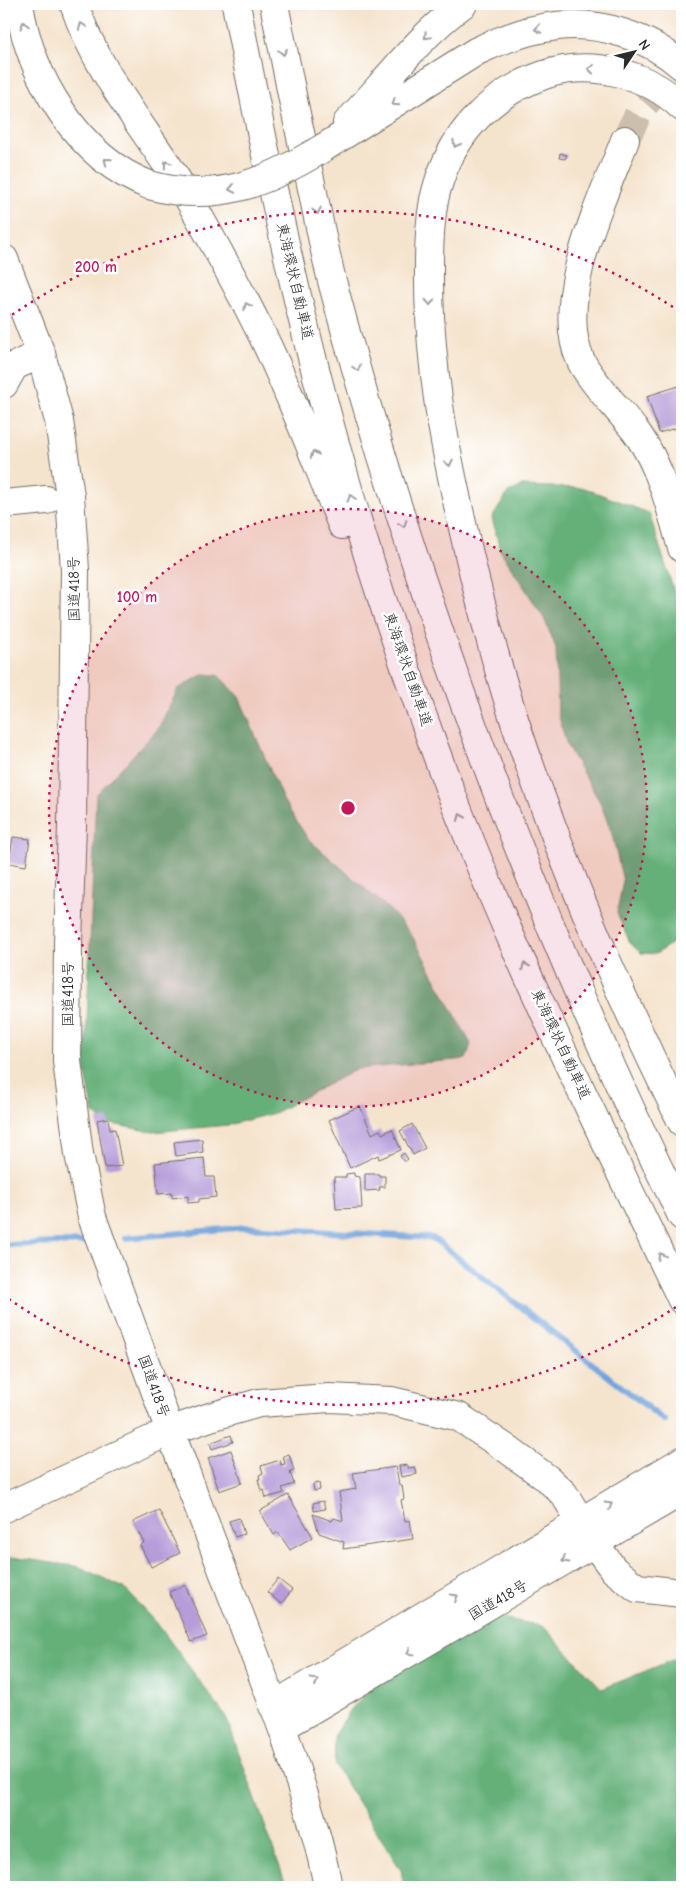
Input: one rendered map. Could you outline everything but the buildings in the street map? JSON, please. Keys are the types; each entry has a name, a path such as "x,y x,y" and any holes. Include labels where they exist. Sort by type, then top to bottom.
{"main road":[{"path":"19,4 31,48 43,79 73,127 92,149 121,172 149,185 178,192 209,193 227,191 259,182 299,163 477,51 503,39 530,31 558,26 588,27 621,32 650,44 682,66"},
{"path":"74,4 88,39 105,70 133,115 176,177 225,262 268,347 305,431 450,791"},
{"name":"東海環状自動車道","path":"236,4 255,103 298,301 348,489 403,658 450,791 511,936 682,1300"},
{"path":"274,4 290,89 332,279 379,448 425,591 470,721 529,874 593,1027 682,1216"},
{"path":"323,148 430,33 463,4"},
{"path":"682,107 674,98 655,86 637,78 610,70 582,68 554,71 528,80 501,96 477,115 459,139 445,166 434,200 430,238 429,285 436,385 444,438 471,565 514,720 547,815 583,905 623,999 682,1122"},
{"path":"625,140 584,249 572,296 574,338 581,361 591,377 622,413 640,438 657,469 668,497 682,548"},
{"name":"国道418号","path":"4,259 41,354 58,421 70,496 75,570 67,1061 79,1154 92,1217 170,1431 278,1716 588,1532 682,1461"},
{"path":"4,384 14,366 41,354"},
{"path":"4,504 46,500"},
{"path":"4,1508 170,1431 259,1403 329,1398 392,1402 459,1418 507,1449 548,1479 564,1494 614,1570 637,1588 680,1592"},
{"name":"国道418号","path":"588,1532 682,1491"},
{"path":"278,1716 309,1811 328,1887"}],"green space":[{"path":"522,486 584,488 649,513 682,617 682,936 656,954 641,953 630,943 617,913 623,881 612,834 600,802 567,746 558,713 556,648 544,618 500,550 492,518 508,493"},
{"path":"203,674 218,675 239,697 283,800 308,839 391,911 411,934 471,1044 466,1059 357,1069 274,1113 228,1125 153,1132 106,1123 94,1114 85,1069 96,795 158,729 178,689"},
{"path":"12,1557 80,1567 124,1588 156,1622 226,1717 287,1887 4,1887 4,1563"},
{"path":"476,1613 543,1626 602,1689 682,1656 682,1887 404,1887 401,1870 335,1766 334,1735 352,1708 397,1662"}],"waterway":[{"path":"126,1238 247,1227 433,1238 665,1421"},
{"path":"4,1245 86,1242"}],"tunnel":[{"path":"625,140 641,109 682,63"}]}
